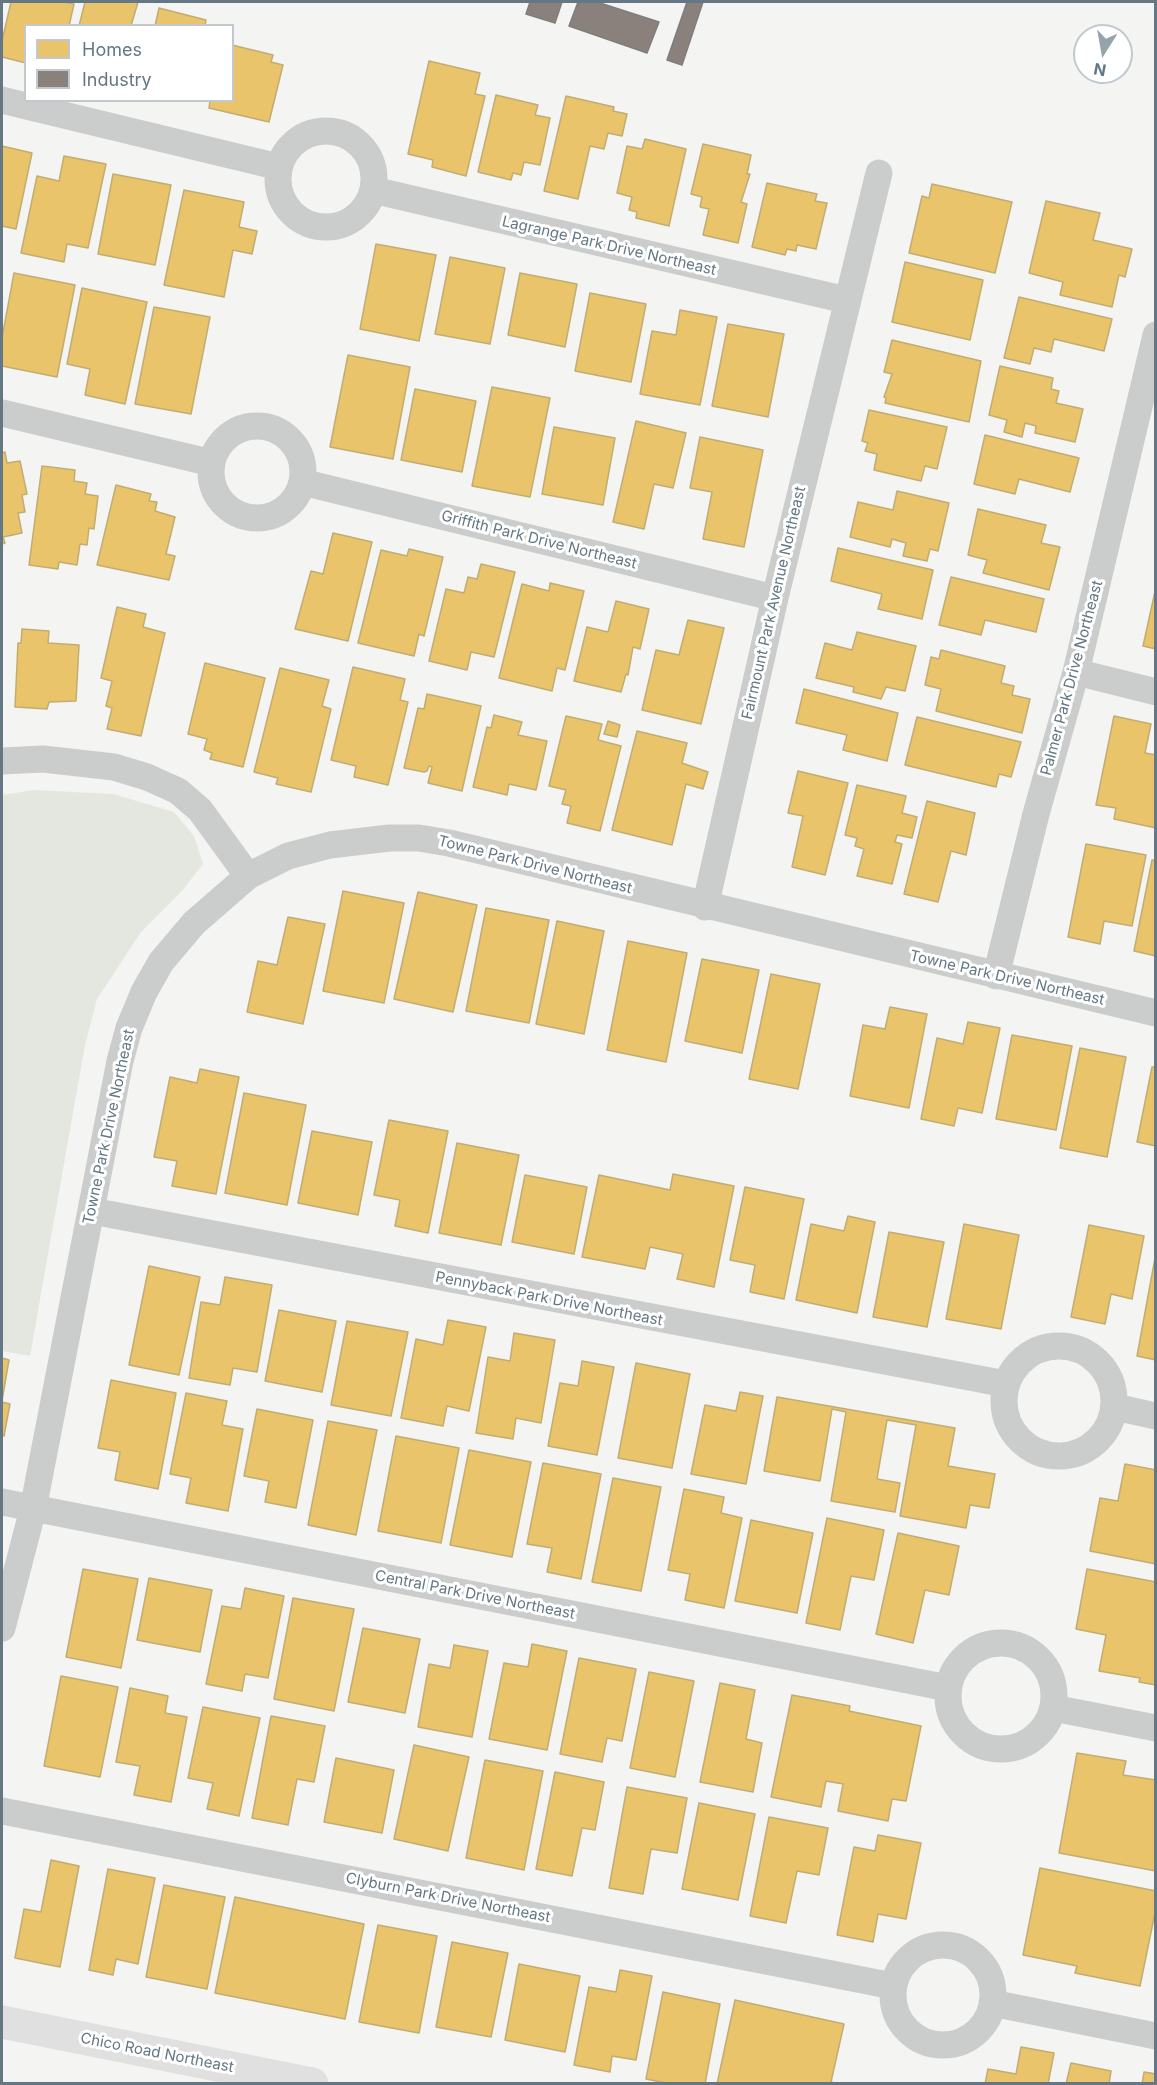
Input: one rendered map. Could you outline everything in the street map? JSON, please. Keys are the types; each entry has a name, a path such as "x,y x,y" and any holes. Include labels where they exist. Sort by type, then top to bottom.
{"street":[{"path":"2,100 279,167"},
{"path":"328,130 345,135 359,144 369,157 374,173 374,190 368,204 358,215 345,223 331,227 315,226 289,211 281,198 278,183 279,167 285,152 297,141 312,133 328,130"},
{"name":"Fairmount Park Avenue Northeast","path":"705,907 775,598 846,300 879,173"},
{"name":"Lagrange Park Drive Northeast","path":"374,190 846,300"},
{"name":"Palmer Park Drive Northeast","path":"996,976 1036,814 1077,672 1150,381 1155,335"},
{"path":"2,413 212,463"},
{"path":"251,426 267,426 281,432 292,441 300,454 303,468 302,483 296,496 280,511 260,518 245,517 230,510 219,499 212,484 214,453 223,440 236,430 251,426"},
{"name":"Griffith Park Drive Northeast","path":"302,483 775,598"},
{"path":"1077,672 1155,692"},
{"path":"2,761 43,759 114,767 147,777 178,791 200,810 248,876"},
{"name":"Towne Park Drive Northeast","path":"2,1628 33,1509 120,1061 135,1010 168,954 194,923 248,876 288,856 330,845 389,838 419,838 449,843 705,907 1155,1013"},
{"name":"Pennyback Park Drive Northeast","path":"92,1211 1006,1384"},
{"path":"1062,1345 1079,1349 1095,1358 1107,1372 1114,1389 1115,1407 1110,1425 1099,1440 1084,1450 1067,1456 1049,1455 1021,1442 1011,1430 1003,1400 1006,1384 1014,1368 1035,1351 1062,1345"},
{"path":"1115,1407 1155,1416"},
{"name":"Central Park Drive Northeast","path":"2,1502 948,1688"},
{"path":"1003,1643 1018,1646 1032,1653 1043,1664 1053,1685 1053,1708 1048,1721 1030,1741 1017,1747 990,1749 966,1737 957,1727 950,1714 948,1688 952,1673 967,1655 987,1645 1003,1643"},
{"path":"1053,1708 1155,1728"},
{"name":"Clyburn Park Drive Northeast","path":"2,1811 893,1986"},
{"path":"933,1946 953,1946 967,1951 984,1967 992,1988 992,2003 989,2015 972,2036 948,2045 934,2044 922,2040 902,2024 893,1999 893,1986 904,1962 914,1953 933,1946"},
{"path":"992,2003 1155,2036"},
{"name":"Chico Road Northeast","path":"2,2022 312,2084"}],"shaded area":[{"path":"34,790 113,794 174,812 194,836 203,864 182,891 141,932 97,999 85,1045 30,1356 2,1351 2,795"}],"building: Homes":[{"path":"11,2 74,4 69,24 24,24 24,62 2,57 2,41"},
{"path":"85,2 138,2 132,24 80,24"},
{"path":"159,8 206,20 205,24 155,24"},
{"path":"234,45 273,55 271,62 283,65 269,122 209,108 210,102 234,102"},
{"path":"429,61 480,73 475,94 485,96 466,176 432,167 433,160 408,154"},
{"path":"496,95 538,105 535,115 550,118 540,165 524,162 521,175 513,173 511,180 478,172"},
{"path":"566,96 614,107 613,111 627,114 622,136 608,133 604,149 590,146 578,199 544,191"},
{"path":"645,139 686,149 669,226 636,218 637,212 629,210 632,197 617,193 627,146 642,149"},
{"path":"703,144 751,155 747,174 750,174 741,202 747,204 738,243 703,235 709,209 700,207 702,197 691,194"},
{"path":"2,146 32,153 16,229 2,226"},
{"path":"64,156 106,164 88,248 67,244 64,262 21,253 37,176 59,181"},
{"path":"113,174 171,185 155,265 98,254"},
{"path":"767,183 817,194 815,201 827,203 816,249 797,245 796,251 787,249 785,255 752,247"},
{"path":"932,184 1012,202 995,273 909,253 922,196 929,198"},
{"path":"184,190 244,202 239,227 257,231 252,254 233,250 224,297 164,285"},
{"path":"1046,201 1100,213 1093,240 1132,249 1125,277 1119,275 1112,307 1060,295 1063,282 1029,273"},
{"path":"376,244 436,255 419,341 360,329"},
{"path":"450,257 505,268 490,344 435,334"},
{"path":"905,262 983,280 970,340 892,322"},
{"path":"14,273 75,285 57,377 2,366 2,338"},
{"path":"520,273 577,284 565,347 508,335"},
{"path":"82,288 147,302 125,404 85,395 90,369 67,364"},
{"path":"590,293 646,304 631,382 575,371"},
{"path":"1019,297 1112,319 1104,351 1054,339 1051,352 1034,348 1030,364 1004,358"},
{"path":"154,307 210,317 191,414 135,404"},
{"path":"680,310 717,317 700,405 640,394 652,331 676,335"},
{"path":"728,324 784,334 768,417 712,406"},
{"path":"892,340 981,361 969,422 885,403 886,398 884,397 892,374 884,372"},
{"path":"348,355 410,367 393,459 330,447"},
{"path":"1000,366 1053,378 1051,389 1059,391 1056,403 1083,409 1075,442 1035,433 1036,426 1025,423 1022,437 1004,432 1007,420 989,415"},
{"path":"492,387 550,398 530,497 472,486"},
{"path":"415,389 476,401 462,472 401,460"},
{"path":"869,410 947,427 937,469 925,466 921,481 874,470 877,454 865,451 868,443 862,441"},
{"path":"636,421 686,433 673,488 654,484 644,529 613,522"},
{"path":"554,427 615,438 603,505 542,494"},
{"path":"985,435 1079,458 1070,492 1019,479 1015,494 974,484"},
{"path":"700,437 763,450 744,547 703,539 712,492 690,488"},
{"path":"5,452 7,463 20,461 27,494 22,495 25,512 18,513 22,533 3,537 5,543 2,544 2,453"},
{"path":"42,466 75,470 74,481 87,483 85,494 98,496 94,529 89,528 87,545 80,544 77,565 59,562 58,569 29,565"},
{"path":"116,485 151,494 149,501 157,502 155,511 175,517 166,554 175,556 169,580 97,565"},
{"path":"897,491 949,503 938,551 930,549 927,561 903,556 906,543 892,539 890,547 850,537 858,502 893,510"},
{"path":"978,509 1046,525 1041,543 1060,547 1049,590 983,573 987,560 968,555"},
{"path":"333,533 372,542 348,641 295,629 311,571 323,574"},
{"path":"838,548 933,570 922,619 878,609 882,594 831,581"},
{"path":"409,549 443,557 424,636 419,634 414,656 358,643 381,550 407,556"},
{"path":"481,564 515,572 494,657 471,652 467,670 429,661 446,589 464,593 468,577 477,579"},
{"path":"951,577 1044,599 1036,632 985,620 981,635 939,625"},
{"path":"550,583 584,591 565,670 557,668 552,691 499,678 522,584 549,591"},
{"path":"1156,587 1156,649 1143,646"},
{"path":"616,601 649,609 640,649 633,647 628,675 626,674 621,692 574,681 587,627 608,632"},
{"path":"117,607 146,614 143,627 165,633 141,736 107,729 112,708 106,706 112,681 101,678"},
{"path":"688,620 724,628 701,724 642,710 656,650 679,655"},
{"path":"22,629 49,631 48,643 79,645 76,701 49,702 47,709 15,707 18,643 21,643"},
{"path":"857,632 916,646 905,691 886,687 881,699 853,692 854,687 816,678 825,643 852,650"},
{"path":"941,650 1005,666 1001,683 1014,686 1012,695 1030,699 1022,733 936,711 941,689 925,685 931,657 939,659"},
{"path":"205,663 265,678 243,767 210,759 212,753 204,750 207,739 188,734"},
{"path":"353,667 405,679 400,700 408,702 388,785 354,777 356,766 331,760"},
{"path":"280,668 329,680 322,706 331,709 311,792 276,784 278,778 254,772"},
{"path":"804,689 898,713 887,761 843,750 847,735 796,723"},
{"path":"427,694 481,706 462,791 428,783 432,767 429,766 424,772 404,768 418,708 424,709"},
{"path":"494,715 522,722 518,735 547,741 536,790 509,784 507,795 473,787 487,727 491,728"},
{"path":"566,716 602,724 598,740 621,746 600,831 567,823 571,806 562,804 566,790 549,786"},
{"path":"1114,716 1151,724 1145,753 1156,755 1156,828 1114,819 1116,808 1096,805"},
{"path":"917,717 1021,742 1011,777 999,774 996,787 905,765"},
{"path":"608,721 620,725 617,737 604,734"},
{"path":"637,731 687,743 682,763 708,772 703,789 686,784 672,845 612,830"},
{"path":"798,771 848,783 825,875 792,867 803,816 788,813"},
{"path":"857,785 906,796 902,813 917,817 912,838 897,835 895,842 902,844 892,884 857,876 864,849 855,846 857,838 845,835"},
{"path":"927,801 975,813 966,855 951,851 938,902 904,894"},
{"path":"1086,844 1146,855 1132,926 1104,921 1100,944 1068,937"},
{"path":"1152,860 1156,861 1156,956 1134,951"},
{"path":"343,891 404,903 384,1003 323,991"},
{"path":"418,892 477,905 453,1012 394,999"},
{"path":"486,908 549,920 529,1023 466,1011"},
{"path":"288,917 325,924 303,1024 247,1012 258,961 277,965"},
{"path":"557,921 604,931 584,1034 536,1024"},
{"path":"628,941 687,953 666,1062 607,1050"},
{"path":"702,959 759,970 742,1053 685,1041"},
{"path":"771,974 820,984 798,1089 749,1079"},
{"path":"890,1007 927,1014 909,1108 850,1096 863,1025 885,1029"},
{"path":"968,1022 1000,1028 982,1113 958,1108 954,1126 921,1119 937,1038 963,1044"},
{"path":"1012,1035 1072,1046 1056,1130 996,1119"},
{"path":"1080,1048 1126,1057 1107,1157 1060,1148"},
{"path":"1152,1067 1156,1067 1156,1146 1137,1142"},
{"path":"200,1069 239,1077 216,1194 172,1186 177,1161 154,1157 170,1077 197,1083"},
{"path":"244,1093 306,1105 287,1205 225,1193"},
{"path":"389,1120 448,1131 428,1233 395,1226 400,1200 374,1195"},
{"path":"312,1131 372,1142 358,1215 298,1203"},
{"path":"457,1143 519,1155 501,1245 439,1233"},
{"path":"673,1174 734,1186 714,1287 677,1279 683,1254 650,1247 645,1269 582,1257 599,1175 670,1190"},
{"path":"525,1175 587,1187 574,1254 512,1242"},
{"path":"745,1187 804,1199 784,1299 750,1292 755,1265 730,1260"},
{"path":"848,1216 875,1222 857,1313 796,1300 811,1224 844,1231"},
{"path":"964,1224 1019,1235 1001,1329 946,1319"},
{"path":"1089,1225 1144,1236 1132,1299 1111,1294 1105,1324 1071,1317"},
{"path":"889,1232 944,1242 927,1327 873,1317"},
{"path":"1156,1258 1156,1360 1137,1356"},
{"path":"149,1266 200,1277 179,1375 129,1365"},
{"path":"225,1277 272,1285 257,1372 233,1368 230,1385 189,1378 201,1302 220,1305"},
{"path":"279,1310 336,1321 322,1392 265,1381"},
{"path":"448,1320 486,1327 469,1411 447,1406 443,1426 401,1418 416,1339 443,1345"},
{"path":"347,1321 408,1332 391,1416 331,1405"},
{"path":"514,1333 555,1340 541,1423 516,1418 513,1439 476,1433 488,1357 510,1361"},
{"path":"2,1358 9,1360 2,1401"},
{"path":"582,1361 614,1367 597,1455 548,1446 560,1383 578,1386"},
{"path":"636,1363 690,1374 672,1468 618,1458"},
{"path":"111,1380 176,1393 158,1489 115,1480 120,1452 98,1448"},
{"path":"740,1392 763,1396 746,1484 691,1474 705,1405 736,1411"},
{"path":"186,1393 227,1401 222,1425 243,1429 228,1511 186,1503 191,1478 170,1474"},
{"path":"777,1397 955,1428 948,1466 995,1474 989,1508 970,1505 966,1528 900,1516 916,1425 887,1420 877,1479 900,1483 895,1512 831,1501 846,1412 832,1409 820,1481 764,1471"},
{"path":"2,1402 10,1404 4,1436 2,1435"},
{"path":"257,1409 313,1420 296,1508 265,1502 269,1481 244,1476"},
{"path":"328,1421 377,1430 356,1535 308,1525"},
{"path":"396,1436 459,1448 441,1543 378,1531"},
{"path":"469,1450 531,1462 512,1557 450,1545"},
{"path":"543,1463 601,1474 581,1579 547,1572 552,1548 527,1544"},
{"path":"1125,1464 1156,1470 1156,1564 1090,1551 1100,1498 1118,1501"},
{"path":"613,1478 661,1487 641,1591 592,1582"},
{"path":"684,1489 724,1497 721,1513 742,1518 724,1608 685,1600 690,1574 668,1570"},
{"path":"827,1518 884,1530 874,1580 851,1576 840,1630 806,1623"},
{"path":"751,1520 813,1533 797,1613 735,1601"},
{"path":"898,1533 959,1546 949,1595 925,1590 913,1643 876,1634"},
{"path":"83,1569 138,1579 121,1668 66,1657"},
{"path":"1087,1569 1156,1582 1156,1685 1139,1682 1140,1678 1099,1671 1106,1635 1076,1629"},
{"path":"149,1578 212,1590 200,1652 137,1640"},
{"path":"245,1588 284,1596 268,1678 245,1674 242,1691 206,1684 222,1606 241,1609"},
{"path":"293,1598 354,1609 334,1711 274,1699"},
{"path":"363,1628 420,1639 405,1713 348,1702"},
{"path":"532,1644 567,1651 547,1750 489,1739 504,1663 528,1667"},
{"path":"454,1645 488,1651 472,1737 418,1727 429,1664 450,1668"},
{"path":"579,1658 636,1669 622,1741 607,1738 602,1762 560,1754"},
{"path":"649,1672 694,1681 675,1777 630,1768"},
{"path":"61,1676 118,1687 100,1777 44,1766"},
{"path":"720,1683 755,1690 746,1739 762,1743 753,1792 700,1782"},
{"path":"130,1688 168,1696 165,1713 187,1717 171,1802 134,1795 140,1766 116,1762"},
{"path":"792,1695 850,1706 849,1711 921,1726 906,1801 892,1799 888,1821 838,1811 843,1784 826,1781 821,1807 771,1797"},
{"path":"203,1707 260,1718 239,1816 207,1809 213,1783 188,1778"},
{"path":"271,1716 325,1726 314,1782 297,1779 288,1825 252,1818"},
{"path":"414,1745 469,1757 448,1851 394,1839"},
{"path":"1077,1753 1126,1761 1123,1775 1156,1780 1156,1871 1059,1853"},
{"path":"336,1758 394,1770 382,1833 324,1822"},
{"path":"485,1760 543,1771 524,1870 466,1858"},
{"path":"555,1772 604,1782 595,1830 582,1828 572,1876 536,1869"},
{"path":"627,1787 687,1798 677,1853 651,1849 643,1894 609,1888"},
{"path":"699,1803 755,1814 738,1900 682,1889"},
{"path":"769,1817 828,1828 819,1875 797,1871 786,1923 750,1916"},
{"path":"878,1835 921,1843 906,1919 878,1914 873,1942 837,1935 854,1847 875,1851"},
{"path":"51,1860 79,1866 60,1967 15,1958 24,1909 41,1912"},
{"path":"1040,1868 1156,1891 1156,1908 1140,1986 1075,1973 1077,1966 1023,1955"},
{"path":"108,1869 155,1878 138,1964 116,1959 113,1975 89,1970"},
{"path":"164,1885 225,1897 207,1989 146,1977"},
{"path":"235,1897 364,1924 345,2019 215,1993"},
{"path":"378,1925 437,1936 419,2033 359,2022"},
{"path":"452,1942 508,1953 491,2037 436,2027"},
{"path":"519,1964 580,1976 565,2052 505,2040"},
{"path":"620,1970 652,1976 636,2060 612,2056 610,2072 574,2065 589,1987 616,1992"},
{"path":"663,1992 720,2004 705,2084 671,2084 646,2079"},
{"path":"735,2000 844,2024 831,2082 839,2084 717,2084"},
{"path":"1021,2047 1054,2053 1048,2084 985,2084 988,2069 1016,2074"},
{"path":"1071,2063 1111,2071 1109,2084 1066,2084"},
{"path":"1144,2072 1156,2074 1156,2084 1142,2084"}],"building: Industry":[{"path":"530,2 562,2 555,23 526,14"},
{"path":"578,2 597,2 659,22 647,53 569,26"},
{"path":"687,2 703,2 682,65 667,60"}]}
